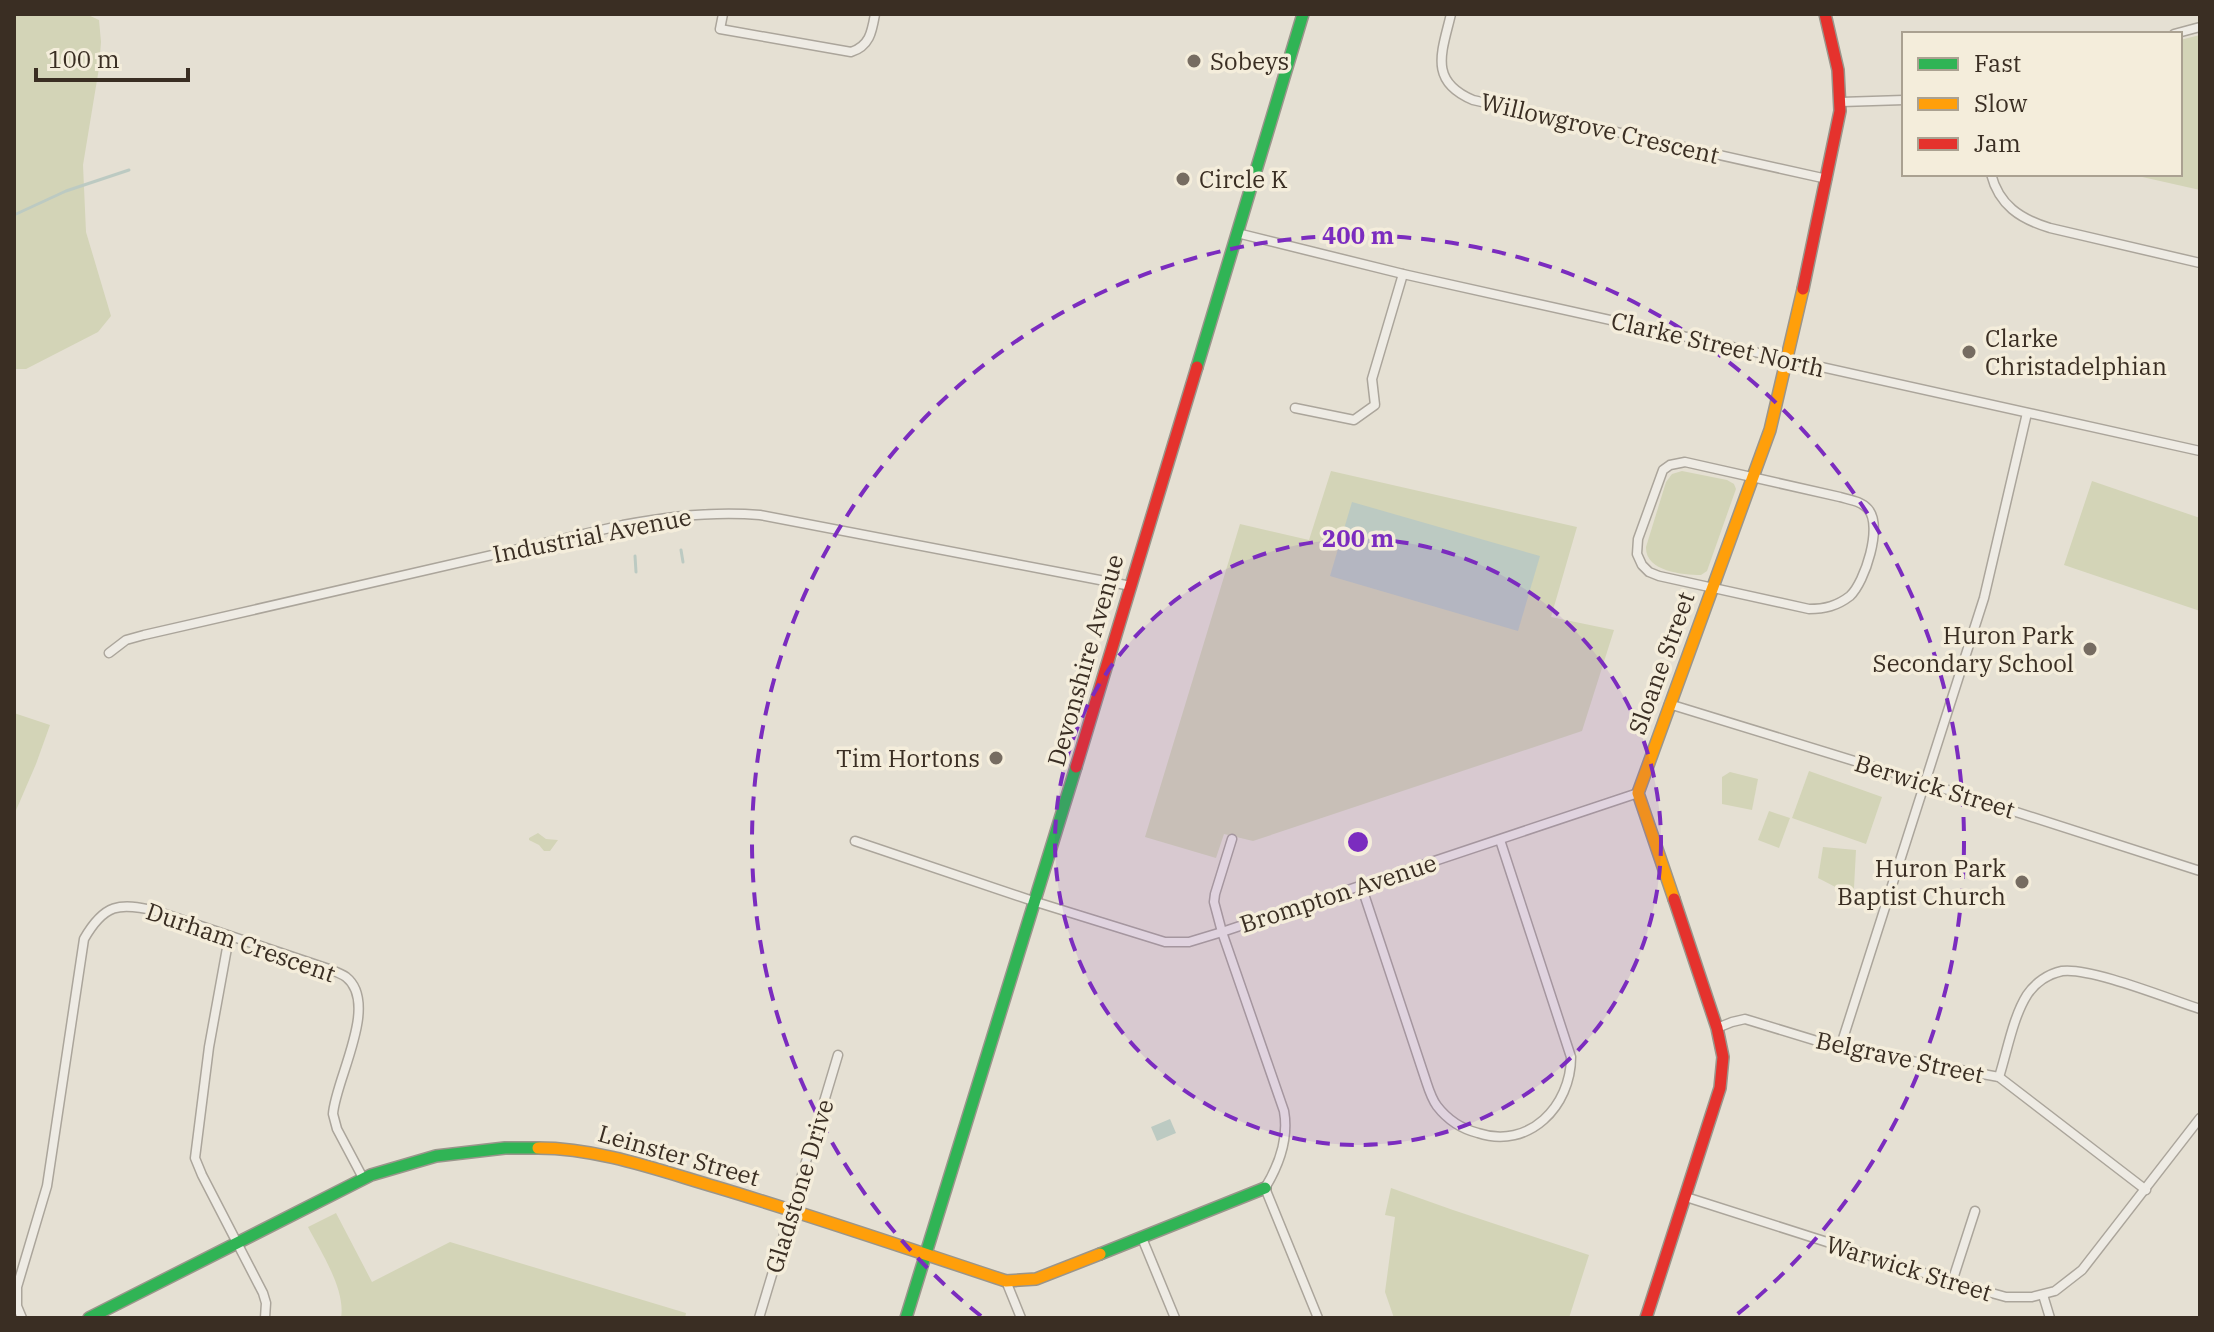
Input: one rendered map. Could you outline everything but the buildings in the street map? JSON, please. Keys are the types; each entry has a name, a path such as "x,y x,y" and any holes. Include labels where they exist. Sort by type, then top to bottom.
{"street":[{"path":"723,14 720,29 851,52 860,49 869,38 875,14"},
{"name":"Devonshire Avenue","path":"906,1318 1036,902 1303,14"},
{"name":"Willowgrove Crescent","path":"1451,14 1442,55 1443,71 1452,90 1461,95 1827,179"},
{"name":"Sloane Street","path":"1638,793 1770,430 1787,360 1841,102 1839,70 1825,14"},
{"path":"1841,102 1902,100"},
{"path":"1992,176 2004,203 2031,222 2200,263"},
{"name":"Clarke Street North","path":"1237,233 1403,274 2200,451"},
{"path":"1295,408 1354,420 1375,405 1372,379 1403,274"},
{"path":"1840,1048 1984,598 2027,413"},
{"path":"1670,465 1709,467 1854,501 1864,505 1873,516 1874,532 1863,577 1858,587 1845,599 1822,609 1793,607 1712,588 1654,574 1642,565 1637,554 1638,539 1653,494 1663,470 1670,465"},
{"name":"Industrial Avenue","path":"109,653 126,640 144,635 623,525 701,513 760,515 1131,586"},
{"name":"Berwick Street","path":"1669,704 2200,871"},
{"path":"1638,793 1717,1028 1723,1057 1721,1082 1646,1318"},
{"name":"Brompton Avenue","path":"855,841 1165,942 1189,942 1638,793"},
{"path":"1232,839 1214,902 1286,1125 1274,1174 1265,1188 1318,1318"},
{"path":"1361,885 1437,1106 1469,1131 1499,1137 1516,1135 1540,1124 1558,1105 1570,1078 1571,1057 1500,840"},
{"name":"Durham Crescent","path":"22,1318 17,1306 17,1287 47,1186 84,939 100,916 118,906 156,911 329,969 347,978 357,996 357,1023 333,1114 337,1129 363,1178"},
{"path":"229,937 195,1151 201,1173 263,1293 265,1318"},
{"path":"1999,1077 2026,996 2038,982 2051,975 2064,971 2092,974 2200,1009"},
{"name":"Belgrave Street","path":"1717,1028 1745,1019 1840,1048 1999,1077 2146,1190"},
{"name":"Gladstone Drive","path":"759,1318 838,1055"},
{"name":"Warwick Street","path":"1686,1197 1952,1282 2006,1297 2032,1297 2063,1286 2082,1270 2200,1118"},
{"name":"Leinster Street","path":"89,1318 363,1178 413,1161 447,1154 505,1148 598,1153 792,1210 1006,1281 1036,1279 1265,1188"},
{"path":"1952,1282 1975,1211"},
{"path":"1142,1238 1175,1318"},
{"path":"1006,1281 1021,1318"},
{"path":"2043,1295 2050,1318"}],"green space":[{"path":"14,14 86,14 99,20 99,68 83,165 86,232 111,316 98,332 26,369 14,369"},
{"path":"2200,35 2200,190 2138,176 2182,176 2182,40"},
{"path":"1331,471 1577,527 1551,617 1614,630 1582,731 1253,841 1224,834 1216,858 1145,837 1240,524 1309,540"},
{"path":"1682,471 1727,480 1736,489 1707,571 1701,575 1666,570 1647,555 1646,547 1666,482 1672,474"},
{"path":"2092,481 2200,518 2200,611 2064,565"},
{"path":"14,713 50,725 14,815"},
{"path":"1809,771 1882,797 1866,844 1792,818"},
{"path":"1730,772 1758,779 1752,810 1722,804 1722,777"},
{"path":"1769,811 1790,818 1779,848 1758,840"},
{"path":"538,833 546,839 558,840 550,851 544,851 529,840"},
{"path":"1823,847 1856,850 1854,888 1847,893 1818,878"},
{"path":"1391,1188 1589,1255 1569,1318 1394,1318 1385,1292 1395,1217 1385,1215"},
{"path":"336,1213 372,1282 450,1242 686,1313 685,1318 341,1318 342,1307 336,1283 308,1227"}],"shaded area":[{"path":"1352,502 1540,556 1518,631 1330,576"},
{"path":"1170,1119 1176,1133 1157,1141 1151,1127"}],"waterway":[{"path":"14,215 66,191 129,170"},
{"path":"681,550 683,562"},
{"path":"635,556 636,572"}],"traffic: fast":[{"path":"1197,367 1303,14"},
{"path":"906,1318 1076,767"},
{"path":"89,1318 371,1175 436,1156 505,1148 538,1148"},
{"path":"1100,1254 1265,1188"}],"traffic: slow":[{"path":"1674,899 1638,793 1770,430 1803,289"},
{"path":"538,1148 583,1152 650,1167 1006,1281 1036,1279 1100,1254"}],"traffic: jam":[{"path":"1803,289 1840,111 1838,70 1825,14"},
{"path":"1076,767 1197,367"},
{"path":"1646,1318 1720,1088 1723,1057 1717,1028 1674,899"}],"place":[{"name":"Sobeys","path":"1194,61"},
{"name":"Circle K","path":"1183,179"},
{"name":"Clarke Christadelphian","path":"1969,352"},
{"name":"Huron Park Secondary School","path":"2090,649"},
{"name":"Tim Hortons","path":"996,758"},
{"name":"Huron Park Baptist Church","path":"2022,882"}]}
